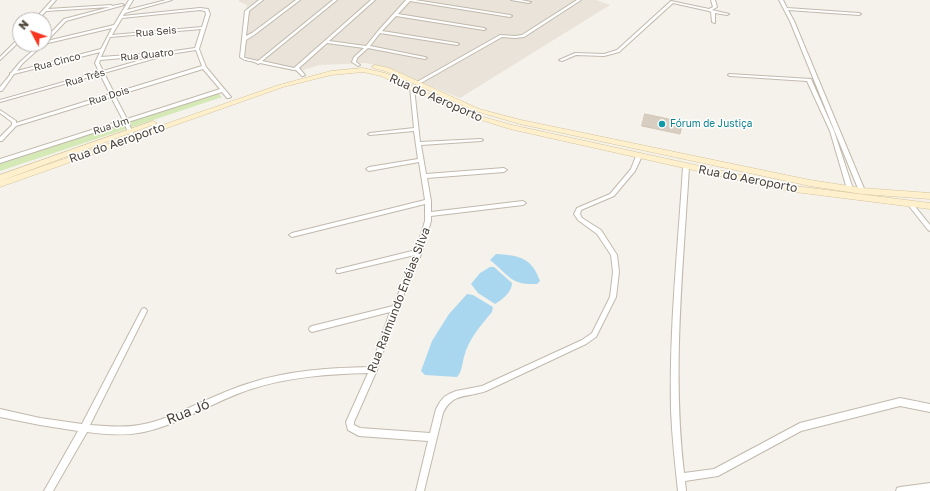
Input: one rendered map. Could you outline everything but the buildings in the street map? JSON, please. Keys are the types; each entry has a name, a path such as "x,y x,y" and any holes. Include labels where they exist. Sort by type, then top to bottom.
{"main road":[{"name":"Rua do Aeroporto","path":"0,184 229,97 303,75 336,67 358,65 387,69 446,105 478,118 504,125 787,188 911,205 930,206"},
{"name":"Rua do Aeroporto","path":"0,178 245,98 331,73 355,70 383,74 489,114 520,122 712,164 803,182 862,191 930,196"},
{"path":"446,105 454,100"},
{"path":"712,164 713,172"}],"street":[{"path":"46,10 54,0"},
{"path":"131,0 109,36 97,63 131,134"},
{"path":"123,12 170,0"},
{"path":"261,0 247,11 242,57 258,63 288,69 297,68 372,0"},
{"path":"244,38 253,34 298,0"},
{"path":"258,63 335,0"},
{"path":"358,65 354,62 355,58 367,47 409,0 510,16"},
{"path":"513,0 529,2"},
{"path":"414,86 501,36 523,36 579,0"},
{"path":"713,0 715,7 712,11 714,22"},
{"path":"782,0 862,191"},
{"path":"561,60 576,54 604,55 618,51 672,2 727,14"},
{"path":"52,34 65,20 128,4"},
{"path":"46,10 122,5"},
{"path":"120,17 204,9 208,12 196,49 204,67 229,97"},
{"path":"785,9 859,14"},
{"path":"394,15 484,29"},
{"path":"52,41 115,26"},
{"name":"Rua Seis","path":"109,36 204,28"},
{"path":"379,32 457,44"},
{"path":"325,42 367,47 425,58"},
{"path":"0,59 12,47"},
{"name":"Rua Quatro","path":"98,60 196,49"},
{"name":"Rua Cinco","path":"11,74 102,50"},
{"path":"0,90 11,74 33,52"},
{"name":"Rua Três","path":"0,101 169,53"},
{"name":"Rua Dois","path":"14,124 113,96 204,67"},
{"path":"297,68 303,75"},
{"path":"730,75 809,80 832,131 850,189"},
{"name":"Rua Raimundo Enéias Silva","path":"414,86 416,129 429,214 419,252 395,308 373,370 350,422 351,428 359,432 432,437"},
{"name":"Rua Um","path":"0,162 223,90"},
{"path":"0,111 13,120 14,124 0,140"},
{"path":"370,134 416,129"},
{"path":"418,144 481,140"},
{"path":"420,491 432,437 443,402 452,394 471,393 483,390 584,342 594,334 613,297 616,272 614,255 599,232 580,219 577,214 579,209 612,195 633,170 639,156"},
{"path":"369,169 420,160"},
{"path":"682,491 676,453 674,346 686,166"},
{"path":"424,176 504,170"},
{"path":"292,236 428,201"},
{"path":"429,214 523,203"},
{"path":"911,205 930,229"},
{"path":"340,271 419,252"},
{"path":"312,329 395,308"},
{"path":"48,491 84,429 144,311"},
{"name":"Rua Jó","path":"0,413 84,429 126,431 144,428 175,418 249,386 269,380 303,373 373,370"},
{"path":"680,478 715,473 800,428 900,402 930,408"},
{"path":"900,491 930,487"}],"shaded area":[{"path":"596,0 610,5 460,98 383,67 366,63 319,65 297,72 241,59 247,5 238,1"}],"green space":[{"path":"217,92 222,97 0,171 0,162"}],"water":[{"path":"496,254 511,255 524,259 533,267 540,281 537,284 528,284 521,283 511,278 490,260"},
{"path":"490,267 494,267 512,283 509,292 504,298 495,304 478,293 471,284 480,273"},
{"path":"467,294 473,295 493,307 492,312 475,333 466,351 461,370 457,377 425,375 421,371 432,341 449,314"}],"place":[{"name":"Fórum de Justiça","path":"662,124"}]}
